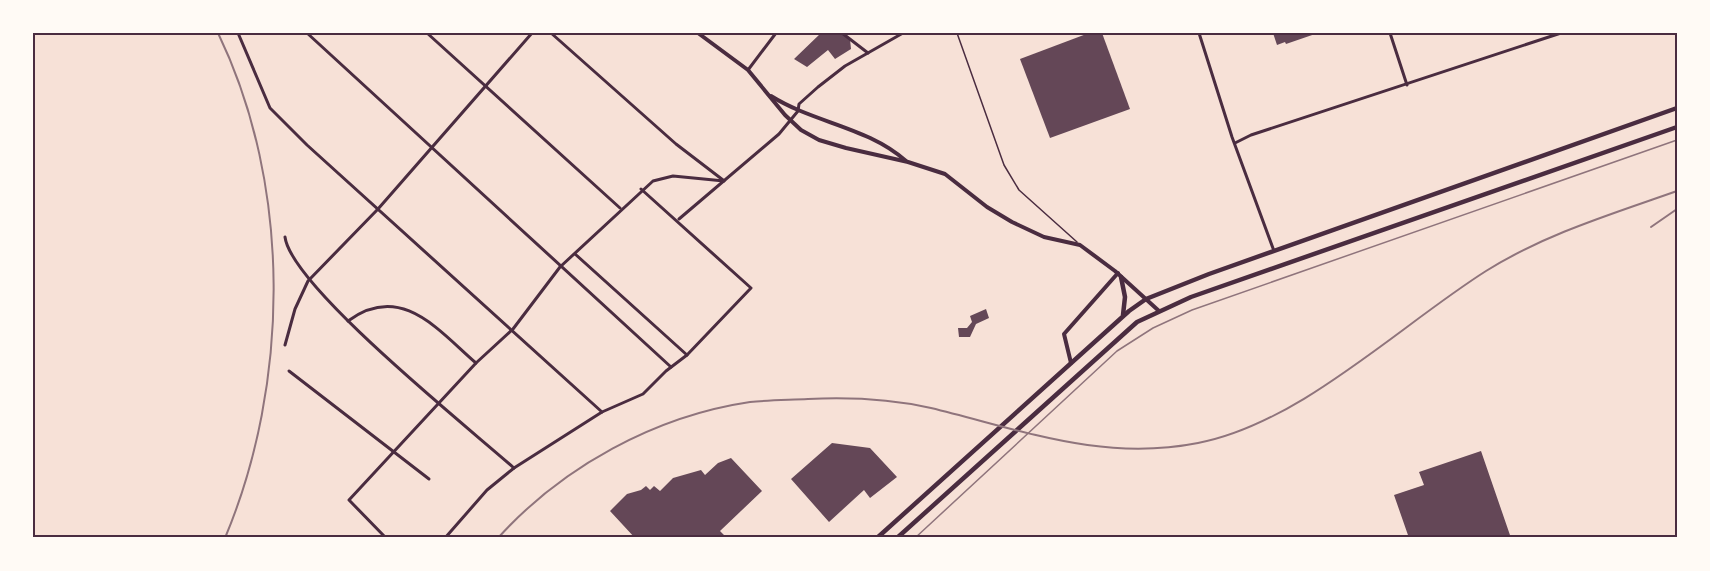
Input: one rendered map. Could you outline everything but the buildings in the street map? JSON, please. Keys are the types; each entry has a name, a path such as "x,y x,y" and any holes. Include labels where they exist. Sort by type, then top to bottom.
{"main road":[{"path":"878,538 971,452 1146,299 1274,251 1677,108"},
{"path":"897,538 1137,322 1202,293 1677,127"},
{"path":"1119,275 1125,306 1122,318"}],"street":[{"path":"238,33 270,108 378,210 513,328 602,412"},
{"path":"307,33 594,299 671,367"},
{"path":"428,33 620,208"},
{"path":"285,345 295,309 308,280 378,210 532,33"},
{"path":"551,33 676,144 724,180"},
{"path":"698,33 727,52 748,70 791,121 819,140 908,162 945,174 987,207 1020,226 1044,237 1080,245 1119,275 1159,311"},
{"path":"748,70 776,33"},
{"path":"842,33 868,53"},
{"path":"678,220 779,134 798,111 799,104 818,87 845,66 903,33"},
{"path":"1199,33 1274,251"},
{"path":"1390,33 1407,85"},
{"path":"1235,143 1251,135 1561,33"},
{"path":"765,92 798,111 890,146 908,162"},
{"path":"386,538 349,500 476,363 513,328 560,267 641,189 663,177 724,180"},
{"path":"445,538 487,490 514,468 602,412 643,394 687,355 751,288 641,189"},
{"path":"285,237 286,248 308,280 348,321 514,468"},
{"path":"575,254 687,355"},
{"path":"1071,363 1064,334 1119,275"},
{"path":"348,321 358,314 394,305 419,314 476,363"},
{"path":"289,371 395,450 429,479"}],"lane":[{"path":"957,33 1004,165 1019,190 1080,245"}],"tram line":[{"path":"915,538 1117,351 1153,328 1192,310 1677,140"}],"railway":[{"path":"218,33 242,92 259,155 270,219 274,285 271,350 262,415 246,478 225,538"},
{"path":"498,538 523,512 551,489 581,467 612,449 645,432 680,419 750,402 870,399 931,408 1063,441 1129,449 1163,448 1198,443 1236,432 1273,416 1311,395 1453,293 1508,258 1555,235 1677,191"},
{"path":"1651,227 1677,209"}]}
